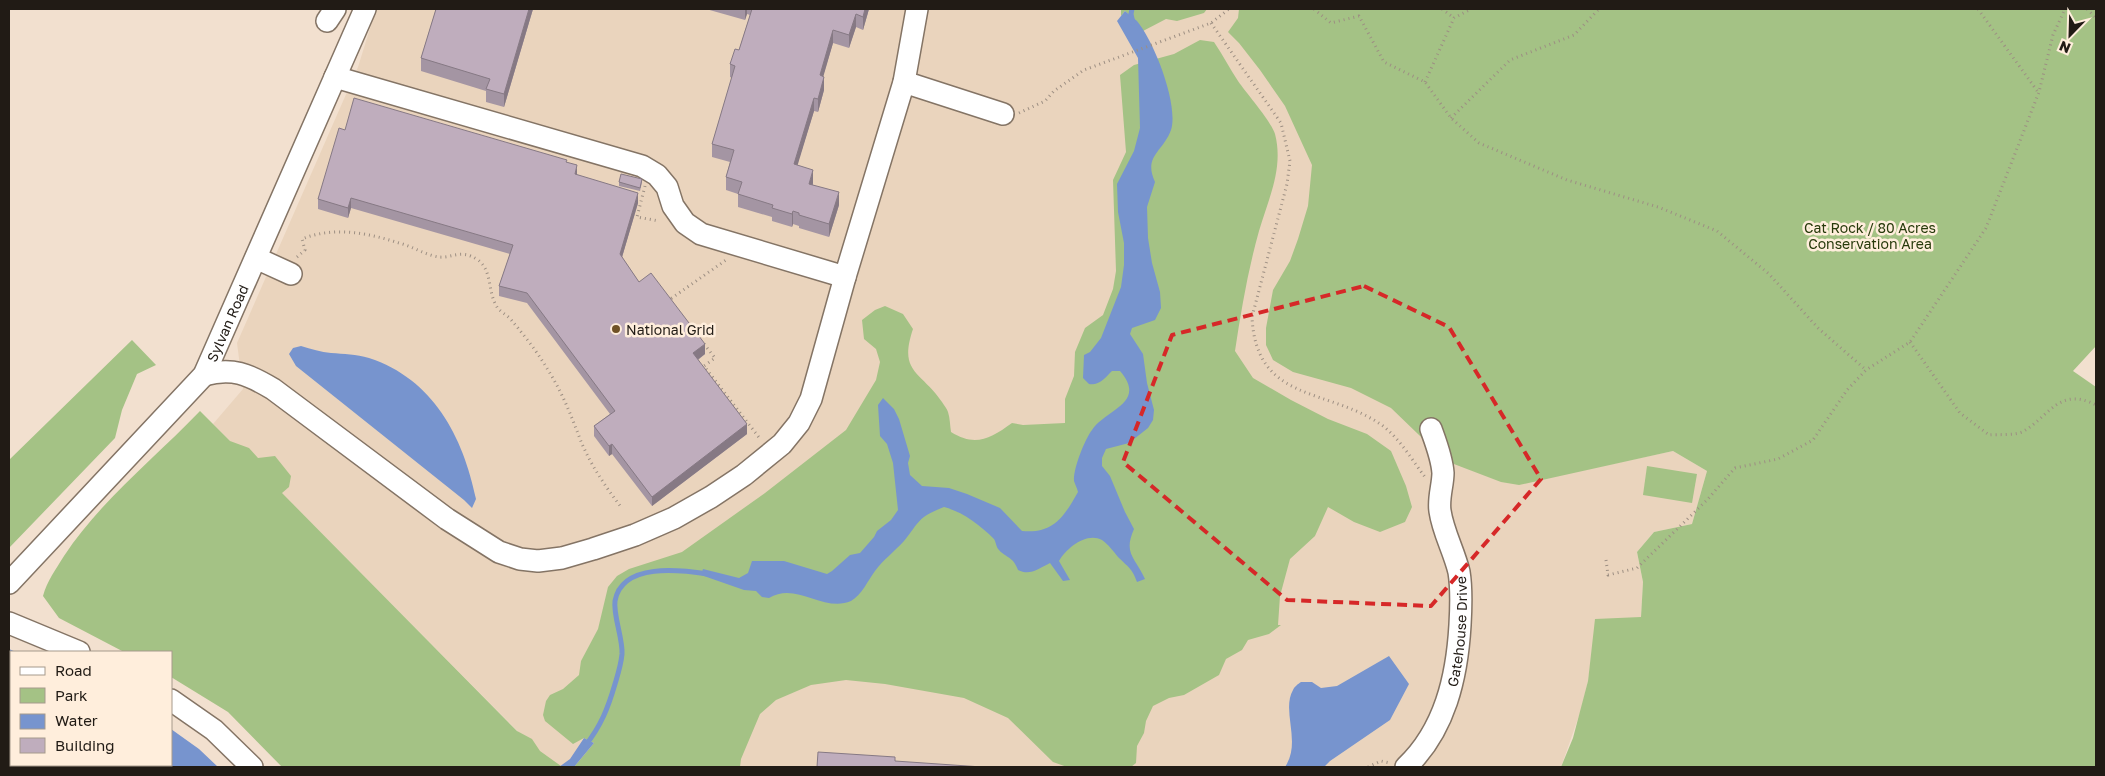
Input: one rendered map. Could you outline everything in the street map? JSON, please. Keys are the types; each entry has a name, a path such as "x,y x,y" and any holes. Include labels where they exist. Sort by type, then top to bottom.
{"street":[{"name":"Sylvan Road","path":"9,583 204,375 365,9"},
{"path":"204,375 221,370 239,373 273,388 447,519 500,552 520,559 538,561 562,558 635,535 666,522 711,497 782,444 799,423 811,399 845,277 904,82 917,9"},
{"path":"336,77 642,166 657,175 667,187 673,206 685,223 701,234 845,277"},
{"path":"904,82 1003,114"},
{"path":"256,258 293,266"},
{"name":"Gatehouse Drive","path":"1400,765 1439,723 1452,686 1458,659 1462,598 1458,571 1439,508 1443,474 1441,457 1431,429"},
{"path":"9,623 77,651"},
{"path":"172,701 214,730 252,767"}],"path":[{"path":"1003,114 1017,114 1030,110 1084,70 1211,23 1229,9"},
{"path":"1314,9 1330,23 1359,16 1384,62 1425,82 1452,118 1479,143 1567,180 1658,207 1717,231 1769,274 1818,328 1866,370"},
{"path":"1442,9 1454,18"},
{"path":"1425,82 1454,18 1471,9"},
{"path":"1452,118 1510,60 1574,35 1599,9"},
{"path":"1978,9 2039,92"},
{"path":"1606,560 1608,575 1637,568 1708,500 1735,468 1778,459 1813,440 1847,390 1866,370 1910,342 1986,228 2039,92 2053,35 2065,9"},
{"path":"2086,9 2096,18"},
{"path":"1211,23 1281,124 1290,161 1287,184 1252,317 1253,335 1258,353 1267,368 1279,379 1298,389 1361,415 1383,427 1400,443 1430,484 1441,490"},
{"path":"293,266 305,250 302,239 313,235 346,232 386,239 416,248 434,256 440,257 464,253 480,261 488,274 496,306 511,319 548,370 571,412 600,479 621,507"},
{"path":"675,308 669,300 744,247"},
{"path":"1910,342 1960,413 1989,435 2023,432 2054,405 2073,399 2096,405"},
{"path":"703,344 715,358 704,366 771,453"},
{"path":"1368,767 1381,761 1400,765"}],"highlighted area":[{"path":"1364,286 1449,327 1541,479 1431,606 1287,600 1123,462 1172,335"}],"shaded area":[{"path":"376,9 1526,9 1532,481 1673,451 1707,471 1692,524 1654,532 1637,552 1643,582 1641,618 1592,651 1588,681 1581,710 1561,767 553,767 213,424 243,389 237,343 358,67"}],"green space":[{"path":"1121,9 1207,9 1204,13 1177,21 1166,19 1143,31 1137,22 1125,11 1121,16"},
{"name":"Cat Rock / 80 Acres Conservation Area","path":"1239,9 2096,9 2096,346 2073,371 2096,387 2096,767 1561,767 1573,738 1588,681 1595,619 1641,617 1643,582 1637,552 1654,532 1692,524 1707,471 1673,451 1519,485 1501,482 1446,461 1391,408 1351,388 1293,372 1273,360 1266,345 1266,328 1273,290 1290,261 1298,239 1308,206 1312,165 1285,106 1260,70 1228,32 1238,18"},
{"path":"1200,40 1214,42 1238,81 1269,122 1275,134 1277,147 1278,159 1274,184 1251,261 1235,351 1253,378 1328,419 1367,434 1391,451 1406,486 1412,507 1405,522 1380,532 1354,522 1328,507 1315,536 1290,559 1280,596 1278,625 1281,625 1269,634 1248,640 1242,650 1226,659 1219,675 1184,695 1169,698 1153,706 1146,721 1144,733 1137,746 1136,763 1131,767 1067,767 1053,762 1008,718 964,698 885,684 846,680 811,685 776,700 760,714 741,759 740,767 574,767 594,743 584,738 573,744 545,721 543,715 546,701 550,695 563,689 579,675 581,661 598,629 608,587 617,576 629,569 682,552 765,493 846,430 876,380 880,362 876,349 864,339 862,320 875,310 885,306 903,314 913,329 909,343 908,355 910,363 946,408 951,432 960,437 975,440 989,437 1012,423 1023,425 1065,423 1065,399 1074,376 1075,352 1085,328 1103,315 1113,289 1116,271 1113,180 1126,152 1120,75 1134,65 1174,54"},
{"path":"132,340 156,365 137,374 122,410 115,438 9,548 9,460"},
{"path":"200,411 230,441 249,448 258,458 275,456 291,476 289,487 282,493 517,731 532,739 540,751 561,766 282,767 228,712 172,678 172,651 122,651 59,618 43,596 49,580 64,556 94,516"},
{"path":"1647,466 1697,474 1692,503 1643,495"}],"water":[{"path":"1125,11 1137,21 1151,43 1168,90 1173,119 1168,137 1156,154 1151,166 1155,182 1147,207 1148,238 1152,263 1160,292 1161,308 1155,320 1132,328 1130,334 1143,354 1147,383 1154,410 1153,420 1148,428 1129,443 1106,449 1102,458 1102,466 1110,476 1134,529 1130,550 1145,579 1137,582 1131,571 1109,546 1096,538 1090,538 1077,543 1059,561 1070,580 1063,581 1050,563 1034,571 1022,572 1018,570 1012,560 999,550 994,539 983,529 964,516 944,507 920,520 904,541 878,567 858,595 851,601 841,604 789,593 769,598 762,597 756,591 744,590 701,575 703,569 739,578 748,573 752,561 784,561 827,574 850,555 860,553 877,531 891,520 898,510 893,463 887,444 880,436 878,405 883,398 894,409 899,419 910,456 908,463 910,475 922,486 949,488 1000,508 1022,531 1042,530 1050,527 1068,509 1078,492 1074,476 1077,462 1086,440 1098,423 1121,405 1127,398 1129,391 1127,382 1120,371 1112,371 1096,384 1089,384 1083,378 1084,355 1090,352 1101,338 1121,287 1124,243 1118,212 1117,184 1134,151 1140,128 1138,58 1117,21"},
{"path":"301,346 324,352 369,358 411,380 428,395 442,413 463,453 476,499 472,508 296,366 289,354 293,348"},
{"path":"9,649 14,651 10,651 10,766 172,766 172,730 199,749 218,767 9,767"},
{"path":"1389,656 1409,684 1390,720 1324,767 1285,767 1292,747 1289,707 1290,698 1295,687 1301,682 1312,682 1321,688 1337,686"},
{"path":"584,738 594,743 574,767 559,767 570,759"}],"building":[{"path":"436,9 529,9 504,94 486,89 490,79 421,58"},
{"path":"752,9 865,9 863,17 856,14 849,35 833,30 820,75 824,77 818,99 814,98 794,164 813,170 809,184 839,192 829,224 799,215 799,213 793,211 792,214 772,208 773,205 738,194 742,182 726,177 734,150 712,144 735,66 730,64 735,49 739,50"},
{"name":"National Grid","path":"354,98 567,160 566,162 577,165 575,174 638,193 620,254 639,282 651,273 705,344 693,353 747,424 652,497 612,444 609,446 594,426 615,411 527,293 499,286 513,245 351,198 348,208 318,199 339,128 345,130"},
{"path":"621,174 642,179 640,188 619,182"},
{"path":"818,752 895,757 895,761 982,767 817,767"}],"waterway":[{"path":"1132,9 1133,23"},
{"path":"585,746 603,716 620,666 622,648 615,613 615,601 620,588 640,574 654,571 683,571 708,574"}],"place":[{"name":"National Grid","path":"616,329"}]}
